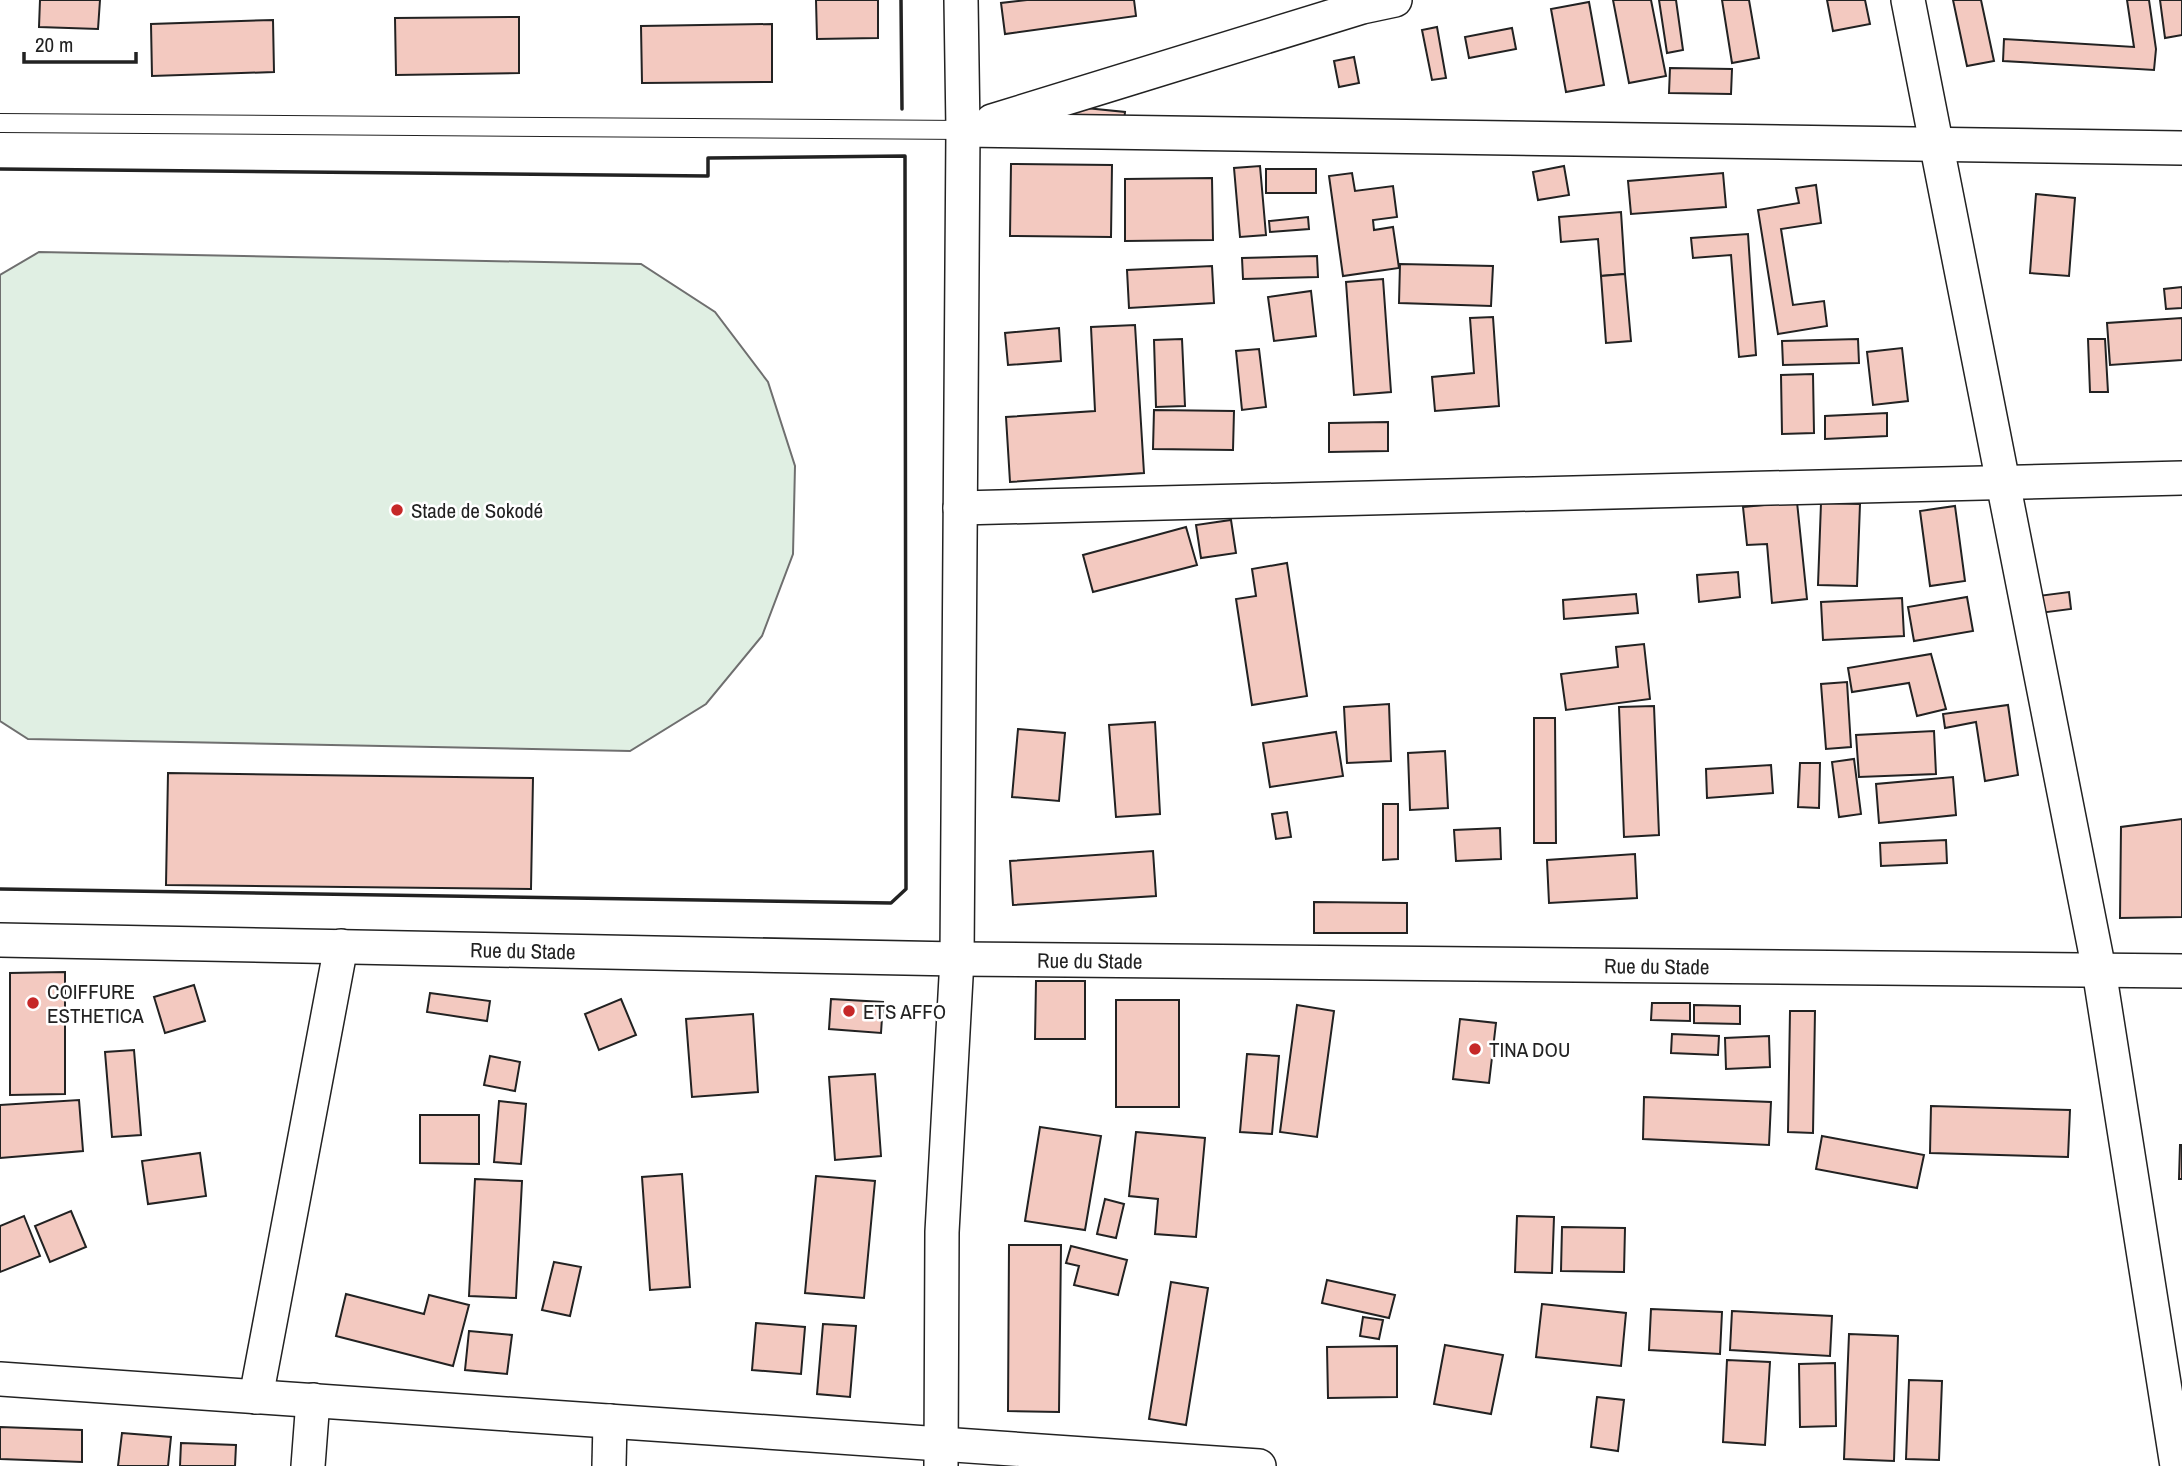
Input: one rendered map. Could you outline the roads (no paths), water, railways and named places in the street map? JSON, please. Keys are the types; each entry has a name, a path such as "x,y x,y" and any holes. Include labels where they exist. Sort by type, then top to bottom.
{"street":[{"path":"940,1455 942,1232 957,959 963,130 961,0"},
{"path":"963,130 1362,6 1395,0"},
{"path":"1908,0 2099,970 2177,1466"},
{"path":"963,130 2182,148"},
{"path":"960,508 2182,478"},
{"name":"Rue du Stade","path":"0,940 957,959 2182,971"},
{"path":"256,1396 341,946"},
{"path":"0,1379 610,1420 940,1455 1259,1466"},
{"path":"308,1466 313,1400"},
{"path":"609,1466 610,1420"}],"lane":[{"path":"0,123 963,130"}],"place":[{"name":"Stade de Sokodé","path":"397,510"},
{"name":"COIFFURE ESTHETICA","path":"33,1003"},
{"name":"ETS AFFO","path":"849,1011"},
{"name":"TINA DOU","path":"1475,1049"}]}
